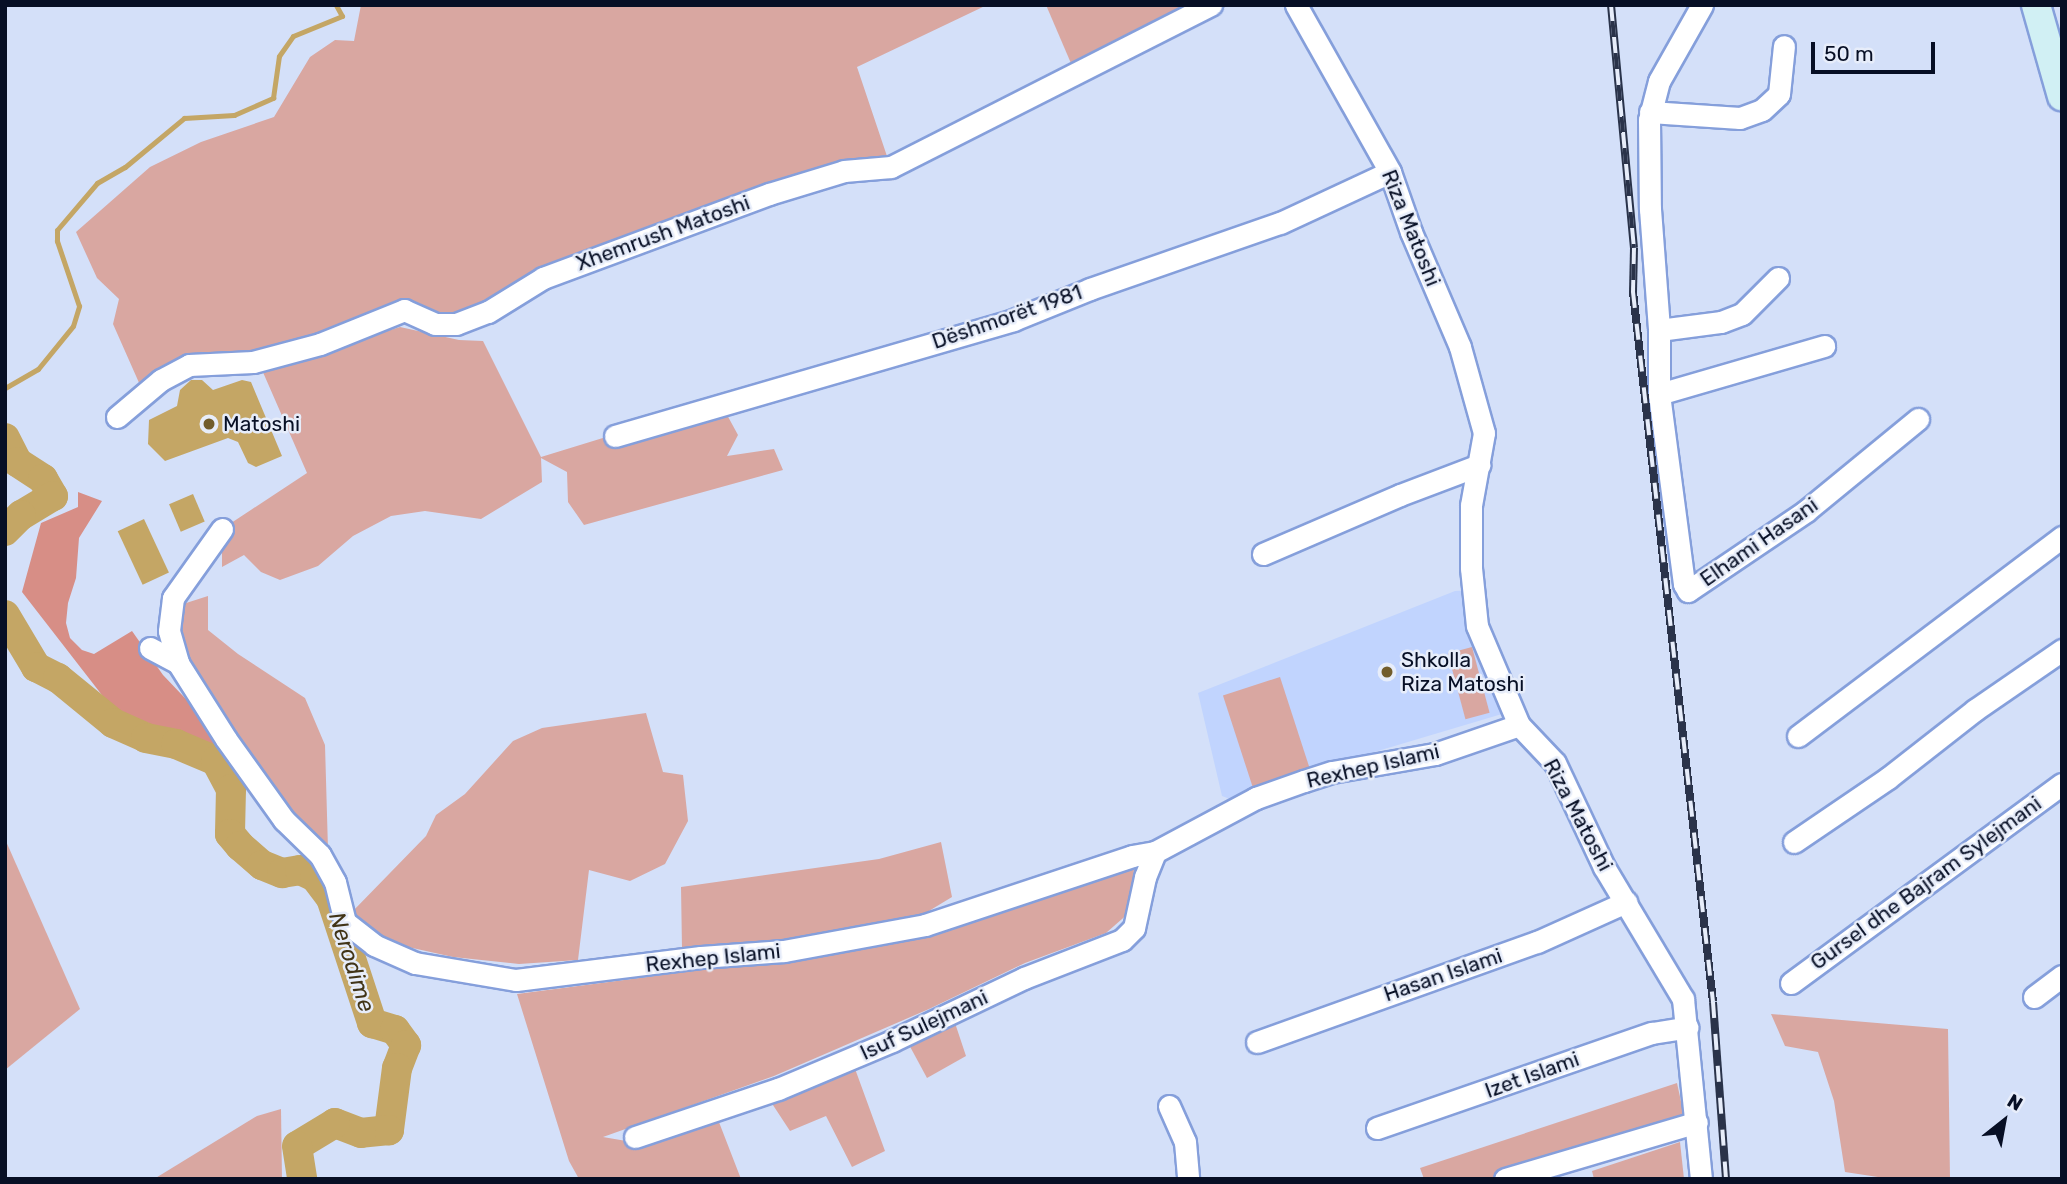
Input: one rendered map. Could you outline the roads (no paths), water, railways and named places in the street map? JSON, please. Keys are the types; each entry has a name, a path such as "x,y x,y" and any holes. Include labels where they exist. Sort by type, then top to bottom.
{"street":[{"name":"Xhemrush Matoshi","path":"117,417 161,380 189,365 253,362 320,344 404,310 435,324 456,324 488,313 543,278 756,199 844,171 891,167 1211,5"},
{"name":"Riza Matoshi","path":"1296,5 1390,172 1411,232 1460,348 1484,433 1471,505 1471,568 1477,626 1519,725 1555,763 1604,867 1683,999 1688,1027 1701,1179"},
{"path":"2036,5 2062,96"},
{"name":"Elhami Hasani","path":"1698,9 1659,81 1650,112 1650,208 1659,330 1658,394 1684,584 1688,591 1806,510 1918,419"},
{"path":"1650,112 1740,118 1762,110 1779,94 1784,46"},
{"name":"Dëshmorët 1981","path":"615,436 1013,320 1090,289 1280,223 1390,172"},
{"path":"1659,330 1721,322 1742,314 1778,278"},
{"path":"1658,394 1824,346"},
{"path":"1263,554 1400,495 1479,465"},
{"name":"Rexhep Islami","path":"222,530 173,598 169,631 178,663 226,739 284,820 320,855 335,882 345,922 374,945 415,963 516,980 846,942 925,925 1132,856 1155,852 1256,798 1304,780 1332,772 1435,754 1519,725"},
{"path":"1798,736 2062,537"},
{"path":"150,648 178,663"},
{"path":"1794,842 1888,778 1975,710 2062,650"},
{"name":"Gursel dhe Bajram Sylejmani","path":"1791,983 2062,784"},
{"name":"Isuf Sulejmani","path":"635,1138 778,1089 892,1041 1024,978 1122,940 1134,928 1145,877 1155,852"},
{"name":"Hasan Islami","path":"1257,1042 1537,942 1626,902"},
{"path":"2034,996 2062,976"},
{"name":"Izet Islami","path":"1377,1128 1652,1033 1688,1027"},
{"path":"1169,1106 1185,1142 1188,1179"},
{"path":"1505,1179 1697,1122"}],"waterway":[{"path":"5,388 38,369 73,326 79,306 57,241 57,230 97,183 125,167 184,118 234,115 273,98 279,56 293,36 342,16 336,5"},
{"name":"Nerodime","path":"5,438 17,462 43,479 53,496 21,515 5,531"},
{"name":"Nerodime","path":"5,615 36,667 58,678 113,723 146,738 176,744 216,761 231,789 230,834 240,846 262,865 282,873 300,870 315,877 331,898 372,1023 395,1030 406,1045 397,1068 389,1130 361,1133 335,1123 297,1146 302,1179"}],"railway":[{"path":"1611,5 1634,248 1633,292 1713,1002 1726,1179"}],"place":[{"name":"Matoshi","path":"209,424"},
{"name":"Shkolla Riza Matoshi","path":"1387,672"}]}
